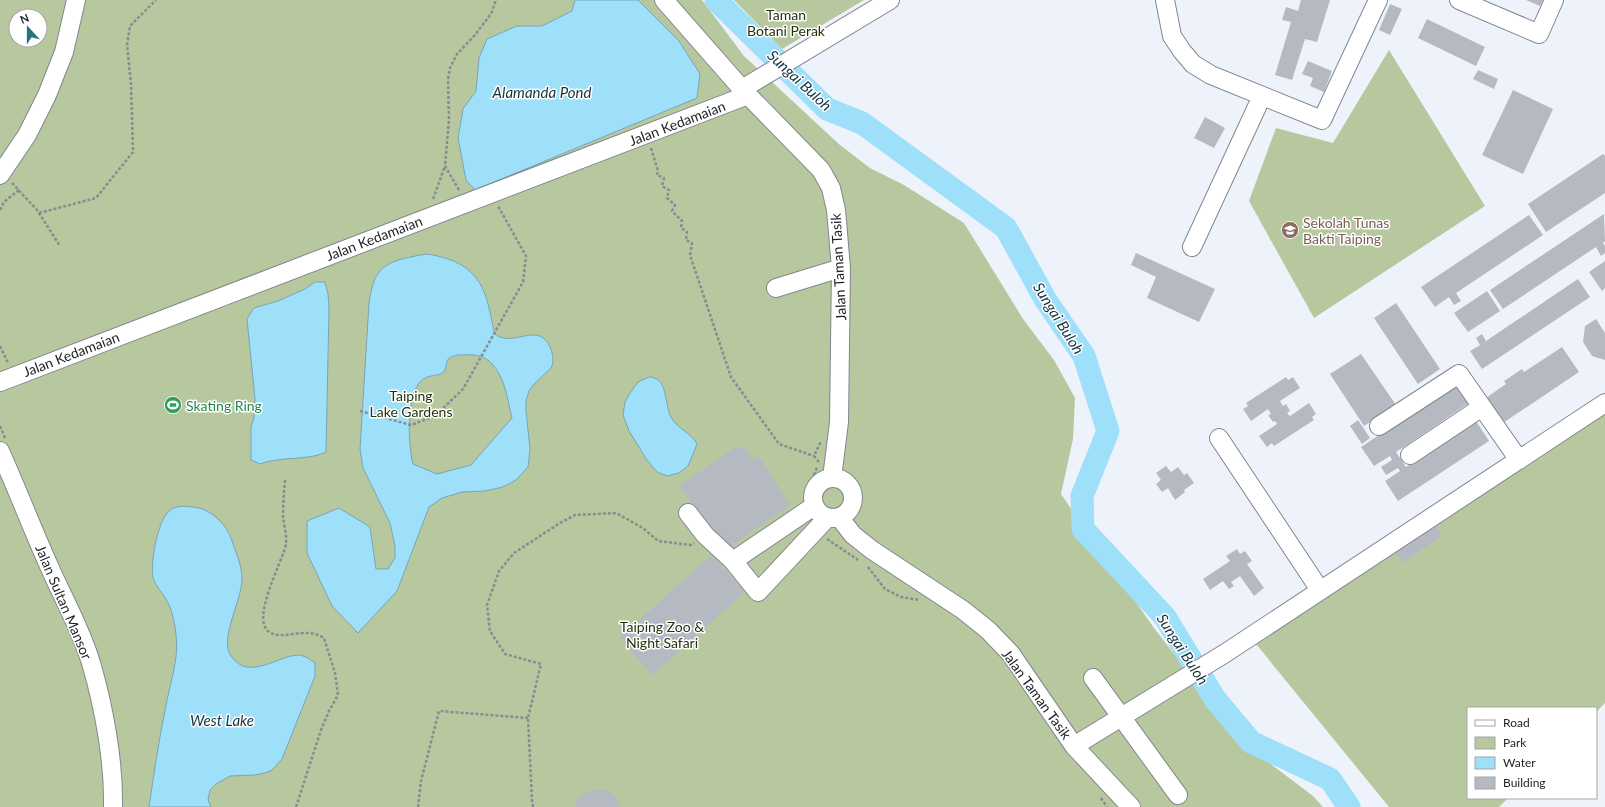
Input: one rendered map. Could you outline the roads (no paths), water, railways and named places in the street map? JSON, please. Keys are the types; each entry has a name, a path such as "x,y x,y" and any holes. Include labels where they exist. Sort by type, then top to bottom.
{"street":[{"path":"0,174 27,135 47,95 64,52 76,0"},
{"name":"Jalan Taman Tasik","path":"664,0 745,92 821,170 831,188 836,210 841,268 839,422 832,478"},
{"path":"857,20 864,0"},
{"name":"Jalan Kedamaian","path":"7,379 647,134 745,92 761,78 890,0"},
{"path":"1165,0 1172,36 1182,52 1193,64 1211,75 1322,120 1378,0"},
{"path":"1458,0 1539,34 1554,0"},
{"path":"1192,247 1262,96"},
{"path":"776,288 841,268"},
{"path":"1379,426 1459,374 1519,460"},
{"path":"1074,746 1224,654 1605,403"},
{"path":"1410,455 1482,407"},
{"path":"1219,438 1320,590"},
{"name":"Jalan Sultan Mansor","path":"0,451 48,565 80,633 91,663 107,734 113,792 113,807"},
{"path":"733,560 820,517 845,515 852,504 852,491 844,481 832,478 820,483 816,488 814,494 820,517"},
{"path":"688,513 704,536 733,560 758,592 820,517"},
{"name":"Jalan Taman Tasik","path":"820,517 852,535 872,550 963,610 988,630 1011,654 1074,746 1131,807"},
{"path":"1093,678 1178,795"}],"water":[{"name":"Alamanda Pond","path":"575,0 638,0 679,41 700,74 697,98 475,190 466,180 458,138 463,109 476,91 479,58 487,39 517,26 542,26 572,11"},
{"path":"427,254 449,259 458,263 474,275 480,283 484,293 495,334 502,338 533,335 540,336 546,340 551,349 553,363 551,368 534,384 529,391 526,401 530,449 528,467 516,480 503,487 485,491 462,492 442,498 429,507 397,591 358,633 332,606 307,553 307,521 339,508 370,527 376,569 388,569 395,558 395,546 390,523 363,468 360,449 369,303 374,280 386,265 402,259","holes":["458,355 474,355 483,357 496,368 504,384 512,418 471,465 437,474 413,464 409,433 411,408 416,388 421,381 427,377 444,372 448,359"]},
{"path":"315,282 325,282 329,308 326,452 311,457 276,460 260,464 251,460 251,427 254,418 255,399 247,319 254,308 278,301 305,289"},
{"path":"649,377 655,378 661,382 671,417 677,425 691,436 697,444 688,466 679,473 667,476 657,472 647,460 629,431 623,415 625,402 630,393 638,382"},
{"name":"West Lake","path":"184,506 203,509 223,524 229,533 239,561 242,579 239,598 229,630 228,649 231,656 238,663 246,667 255,667 299,655 308,658 315,663 315,676 282,759 272,770 254,775 230,776 216,784 210,790 208,800 211,807 149,807 161,730 177,651 172,613 153,577 152,571 154,552 158,532 165,516 169,511 176,507"}],"waterway":[{"name":"Sungai Buloh","path":"716,0 827,109 862,123 1006,228 1045,299 1084,356 1108,431 1082,496 1083,529 1165,617 1215,699 1251,742 1330,779 1349,807"}],"place":[{"name":"Sekolah Tunas Bakti Taiping","path":"1290,230"},
{"name":"Skating Ring","path":"173,405"}],"park label":[{"name":"Taman Botani Perak","path":"786,22"},
{"name":"Taiping Lake Gardens","path":"411,404"},
{"name":"Taiping Zoo & Night Safari","path":"662,634"}]}
